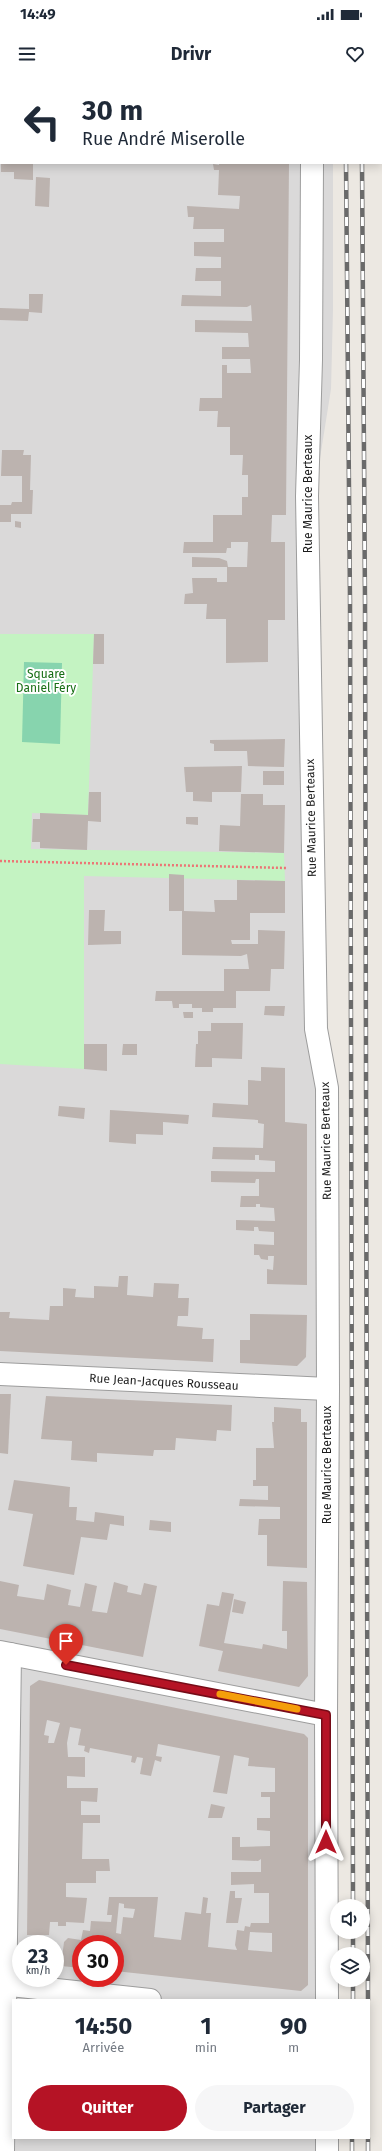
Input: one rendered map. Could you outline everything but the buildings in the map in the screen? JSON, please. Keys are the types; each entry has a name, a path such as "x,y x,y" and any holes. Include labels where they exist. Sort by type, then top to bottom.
{"street":[{"name":"Rue Maurice Berteaux","path":"312,164 311,360 307,496 312,868 317,1041 327,1088 328,1389 326,1715 328,1999"},
{"name":"Rue Jean-Jacques Rousseau","path":"0,1374 328,1389"},
{"path":"3,2151 5,1653 326,1715"},
{"path":"3,1985 140,1999"},
{"path":"327,2139 327,2151"}],"path":[{"path":"0,861 284,869 312,868"}],"shaded area":[{"path":"0,164 333,164 333,310 331,389 317,477 326,1036 334,1062 337,1688 336,1899 330,1899 330,1939 336,1939 336,1947 330,1947 330,1987 336,1987 336,1999 12,1999 12,2139 335,2139 335,2151 0,2151"}],"green space":[{"name":"Square Daniel Féry","path":"0,634 94,634 88,815 32,813 31,849 284,853 285,881 84,876 84,1069 0,1064"},
{"path":"24,662 62,663 60,744 22,742"}],"railway":[{"path":"346,164 350,600 353,1899"},
{"path":"362,164 365,601 368,1999"},
{"path":"353,1939 353,1947"},
{"path":"353,1987 353,1999"},
{"path":"352,2139 352,2151"},
{"path":"368,2139 368,2151"}],"slow traffic":[{"path":"220,1694 297,1709"}],"route":[{"path":"66,1665 326,1715 326,1842"}]}
